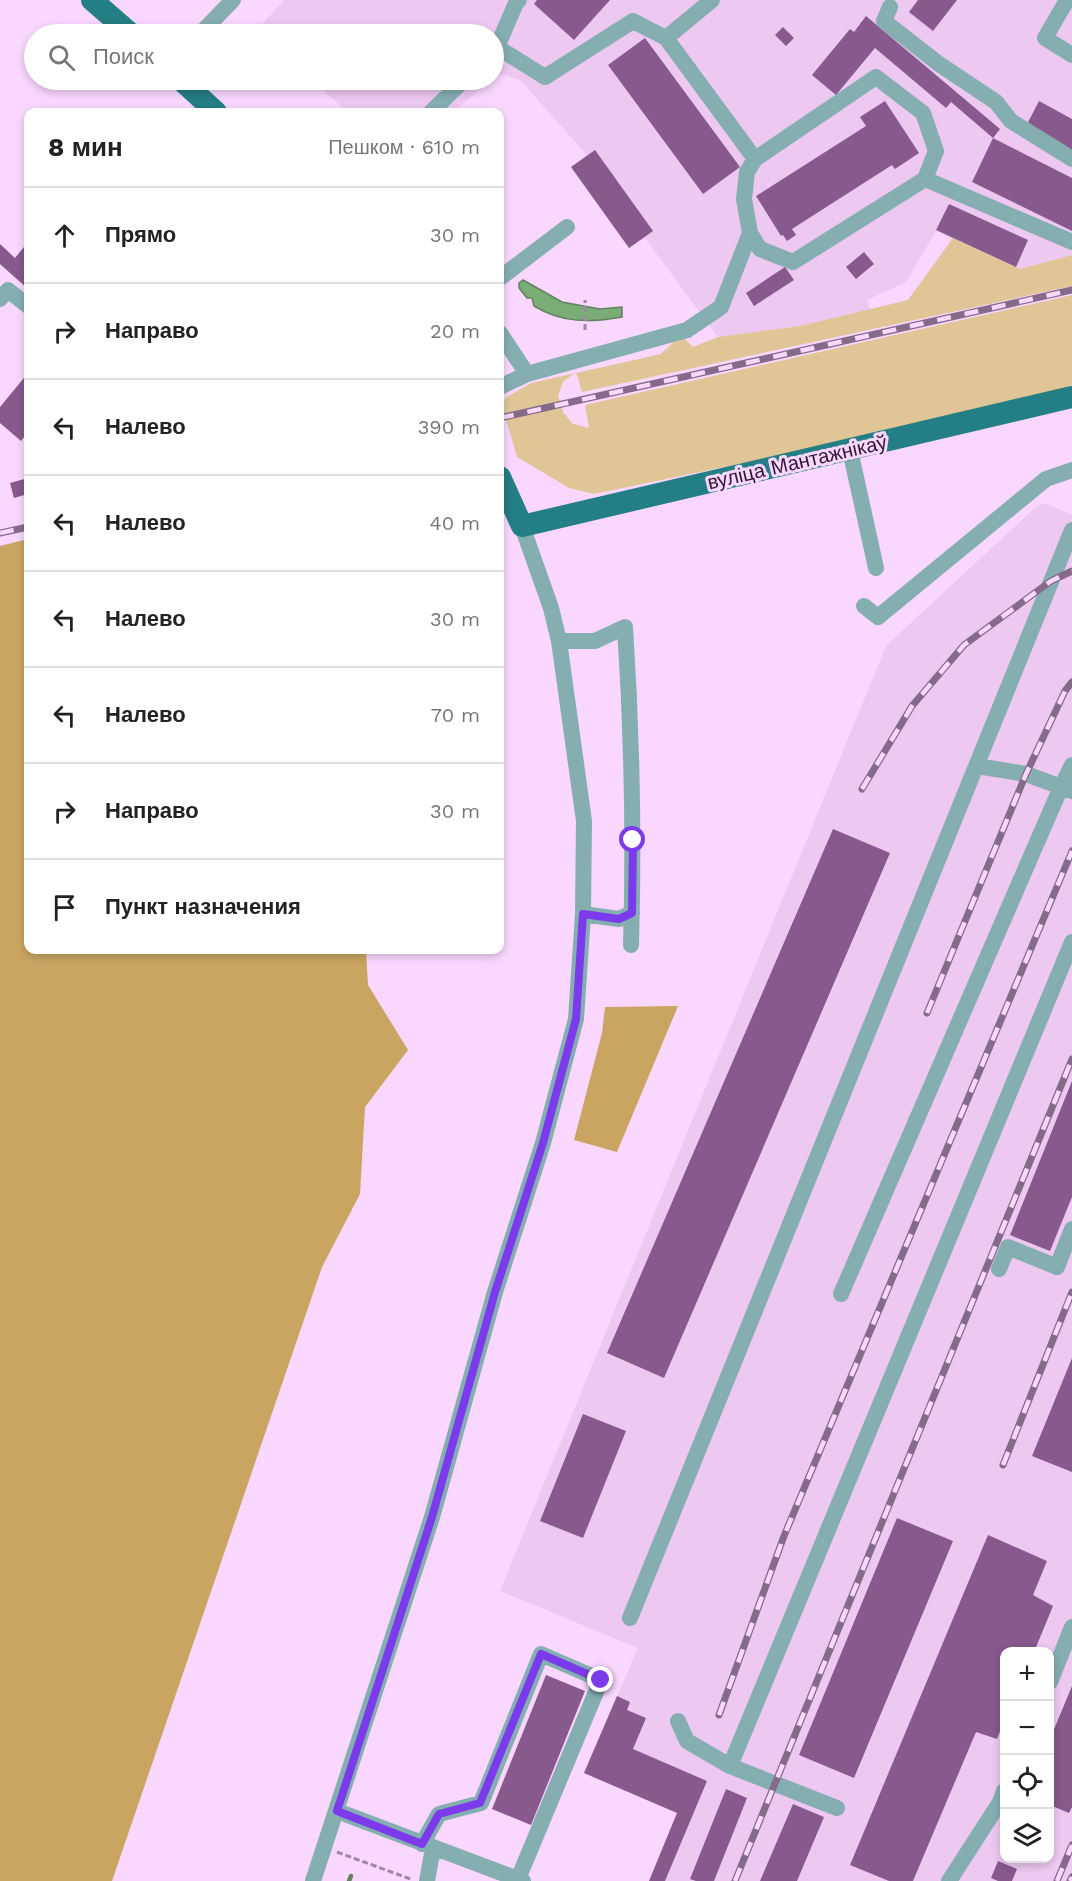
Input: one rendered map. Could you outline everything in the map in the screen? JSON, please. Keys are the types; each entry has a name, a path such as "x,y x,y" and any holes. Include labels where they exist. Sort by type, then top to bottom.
{"main road":[{"path":"92,0 120,24"},
{"path":"192,90 212,108"},
{"name":"вуліца Мантажнікаў","path":"522,526 1072,397"},
{"path":"504,486 522,526"}],"street":[{"path":"210,24 233,0"},
{"path":"504,29 519,0"},
{"path":"666,38 712,0"},
{"path":"1067,0 1045,38 1072,55"},
{"path":"890,7 884,21 939,64 996,102 1011,122 1072,159"},
{"path":"504,54 545,77 633,21 666,38 755,159"},
{"path":"876,77 923,113 936,151 926,179 793,262 760,249 750,233 744,199 747,172 755,159 876,77"},
{"path":"435,108 454,90"},
{"path":"926,179 1072,242"},
{"path":"504,275 567,227"},
{"path":"504,385 527,374 687,330 721,307 750,233"},
{"path":"0,299 8,290 24,303"},
{"path":"504,339 527,374"},
{"path":"850,450 876,568"},
{"path":"864,606 878,617 1046,479 1072,470"},
{"path":"313,1881 432,1517 495,1292 546,1131 576,1019 583,914 584,821 559,641 551,608 522,526"},
{"path":"630,1618 1072,530"},
{"path":"559,641 595,641 625,627 632,795 631,945"},
{"path":"841,1294 1066,789 1072,765"},
{"path":"976,766 1026,774 1066,789"},
{"path":"583,914 619,919 632,913"},
{"path":"729,1766 1072,942"},
{"path":"999,1269 1008,1247 1057,1267 1072,1229"},
{"path":"1054,1672 1072,1627"},
{"path":"337,1811 428,1846 520,1880 601,1680 541,1654 480,1803 439,1814 428,1846 427,1881"},
{"path":"678,1721 687,1741 729,1766 837,1808"},
{"path":"949,1881 1000,1802"}],"path":[{"path":"585,300 585,330"},
{"path":"324,1847 417,1881"}],"shaded area":[{"path":"284,0 1072,0 1072,255 1020,269 936,231 906,282 867,300 870,310 800,326 718,337 645,238 629,248 571,167 587,155 520,80 504,74 504,24 262,24"},
{"path":"323,90 479,90 458,108 343,108"},
{"path":"953,238 1020,269 1072,255 1072,286 582,392 576,373 661,354 681,335 693,347 718,337 800,326 908,300"},
{"path":"523,280 562,302 600,309 622,307 622,317 587,321 555,316 534,306 532,298 527,298 519,288 519,283"},
{"path":"1072,295 1072,387 796,452 594,494 569,488 517,457 504,412 505,398 531,383 574,373 563,382 558,395 563,412 573,424 589,428 585,405"},
{"path":"1045,503 1072,515 1072,1881 649,1881 677,1813 584,1773 638,1648 500,1591 886,646 1037,506"},
{"path":"24,540 24,954 366,954 368,985 408,1050 365,1107 360,1194 322,1267 112,1881 0,1881 0,546"},
{"path":"678,1006 617,1152 574,1140 602,1033 605,1007"}],"building":[{"path":"537,0 610,0 574,40 534,4"},
{"path":"918,0 957,0 933,31 909,12"},
{"path":"866,16 1000,129 993,138 951,102 946,108 875,48 836,95 812,75 850,29 854,32"},
{"path":"783,27 794,38 786,46 775,35"},
{"path":"645,38 740,167 703,194 608,65"},
{"path":"885,101 919,153 895,169 892,165 792,229 796,235 787,241 783,235 781,236 756,196 866,126 860,117"},
{"path":"1039,101 1072,119 1072,152 1025,128"},
{"path":"993,138 1072,178 1072,231 972,182"},
{"path":"595,150 653,231 629,248 571,167"},
{"path":"949,204 1028,240 1016,267 936,230"},
{"path":"0,244 15,258 24,247 24,285 0,264"},
{"path":"864,252 874,264 856,279 846,267"},
{"path":"785,267 794,280 754,306 746,293"},
{"path":"24,378 24,437 21,441 0,423 0,407"},
{"path":"24,479 24,495 14,498 10,483"},
{"path":"833,829 890,853 664,1378 607,1353"},
{"path":"1072,1081 1072,1197 1050,1251 1010,1235"},
{"path":"1072,1358 1072,1472 1032,1456"},
{"path":"583,1414 626,1431 583,1538 540,1521"},
{"path":"897,1518 953,1541 854,1778 799,1755"},
{"path":"988,1535 1047,1561 1033,1595 1053,1606 1036,1647 1000,1647 1000,1731 997,1739 976,1732 913,1881 889,1881 850,1865"},
{"path":"546,1675 585,1691 531,1825 492,1809"},
{"path":"1072,1686 1072,1807 1069,1813 1054,1807 1054,1729"},
{"path":"617,1696 630,1702 627,1710 646,1718 633,1749 707,1781 665,1881 649,1881 677,1813 584,1773"},
{"path":"726,1789 747,1798 714,1881 690,1879"},
{"path":"793,1804 824,1817 797,1881 760,1881"},
{"path":"998,1861 1017,1869 1012,1881 998,1881 991,1878"}],"waterway":[{"path":"349,1881 351,1876"}],"railway":[{"path":"504,417 1072,290"},
{"path":"0,533 24,528"},
{"path":"862,789 912,706 964,645 1051,581 1072,571"},
{"path":"927,1013 1026,774 1065,691 1072,682"},
{"path":"719,1715 784,1536 1072,851"},
{"path":"735,1881 1072,1059"},
{"path":"1003,1465 1072,1292"},
{"path":"1057,1881 1072,1845"},
{"path":"1070,1881 1072,1877"}],"route":[{"path":"601,1680 541,1654 480,1803 439,1814 422,1844 337,1811 432,1517 495,1292 543,1143 576,1019 583,914 619,919 632,913 633,840"}]}
